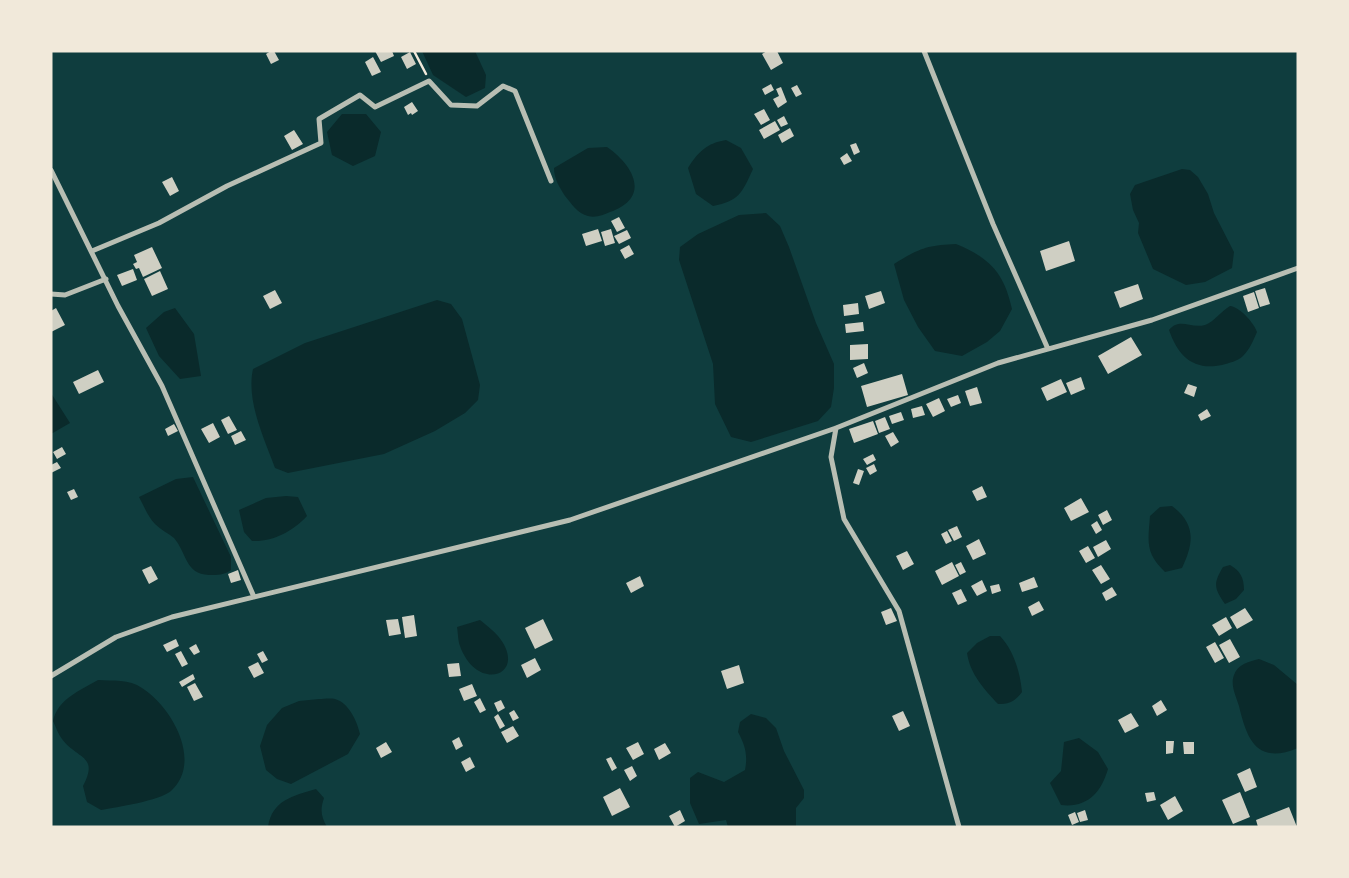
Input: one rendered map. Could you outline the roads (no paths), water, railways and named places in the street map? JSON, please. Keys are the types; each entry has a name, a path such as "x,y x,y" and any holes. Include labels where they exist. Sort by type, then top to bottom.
{"street":[{"path":"924,51 994,224 1048,349"},
{"path":"92,251 159,223 227,186 322,142 319,119 360,95 375,107 429,81 451,105 477,106 503,86 515,91 551,181"},
{"path":"51,170 162,386 254,597"},
{"path":"51,676 116,636 172,617 570,520 836,428 998,363 1152,320 1298,268"},
{"path":"51,294 65,295 106,279"},
{"path":"836,428 831,457 844,519 898,611 959,827"}],"water":[{"path":"422,51 475,51 486,75 485,88 466,97 433,75"},
{"path":"342,114 366,114 381,132 375,156 353,166 332,155 327,132"},
{"path":"726,140 741,148 753,169 739,195 722,204 713,206 696,194 688,168 695,157 708,146"},
{"path":"607,147 616,154 630,172 634,181 634,190 631,198 623,206 594,217 584,215 565,196 556,179 554,168 588,148"},
{"path":"1182,169 1190,170 1198,177 1208,194 1214,213 1234,252 1232,268 1205,282 1186,285 1153,269 1138,233 1139,223 1133,210 1130,194 1135,185"},
{"path":"766,213 780,226 789,247 816,323 834,364 834,388 831,407 818,421 751,442 731,437 715,404 713,364 679,260 680,247 698,234 739,215"},
{"path":"956,244 978,255 994,268 1005,286 1012,309 1000,331 987,342 962,356 935,351 918,327 904,300 894,264 923,249 937,245"},
{"path":"437,300 451,304 462,319 480,385 478,400 465,413 435,431 384,454 288,473 275,468 261,432 254,406 251,381 253,369 305,343"},
{"path":"1230,306 1238,309 1246,316 1257,332 1245,353 1241,358 1222,365 1203,366 1188,360 1177,347 1169,330 1177,324 1205,325"},
{"path":"175,308 194,334 201,376 180,379 159,356 146,328 164,312"},
{"path":"51,393 70,423 51,434"},
{"path":"193,477 231,557 231,570 223,574 209,575 195,571 187,562 174,538 160,528 148,515 139,497 176,479"},
{"path":"298,497 307,516 289,531 267,540 252,541 244,532 239,510 266,498"},
{"path":"1172,506 1180,513 1189,527 1190,542 1182,568 1165,572 1154,559 1149,547 1150,516 1160,507"},
{"path":"1230,565 1241,575 1244,590 1236,599 1225,604 1217,590 1216,582 1223,567"},
{"path":"480,620 498,636 506,650 508,661 505,669 497,674 488,674 478,670 468,661 459,644 457,627"},
{"path":"990,636 1000,636 1013,655 1018,669 1022,692 1009,703 998,704 978,681 969,661 967,653 977,643"},
{"path":"1259,659 1274,665 1298,685 1298,748 1273,753 1263,751 1250,739 1234,690 1233,679 1236,671 1241,666 1247,662"},
{"path":"98,680 121,681 137,685 164,708 173,721 184,751 184,765 180,779 171,791 165,795 148,801 101,810 87,802 83,786 89,769 88,763 62,739 53,721 64,701"},
{"path":"335,699 344,704 357,724 360,734 348,754 291,784 277,779 266,770 260,746 267,725 282,708 299,701"},
{"path":"751,714 766,718 776,728 784,751 804,790 804,798 796,808 796,827 728,827 726,820 699,824 690,803 690,778 698,772 724,782 745,770 745,750 738,732 740,722"},
{"path":"1079,738 1098,752 1108,769 1097,792 1092,797 1078,804 1061,805 1050,783 1061,771 1064,742"},
{"path":"316,789 324,798 322,813 327,827 268,827 274,811 285,800"}]}
